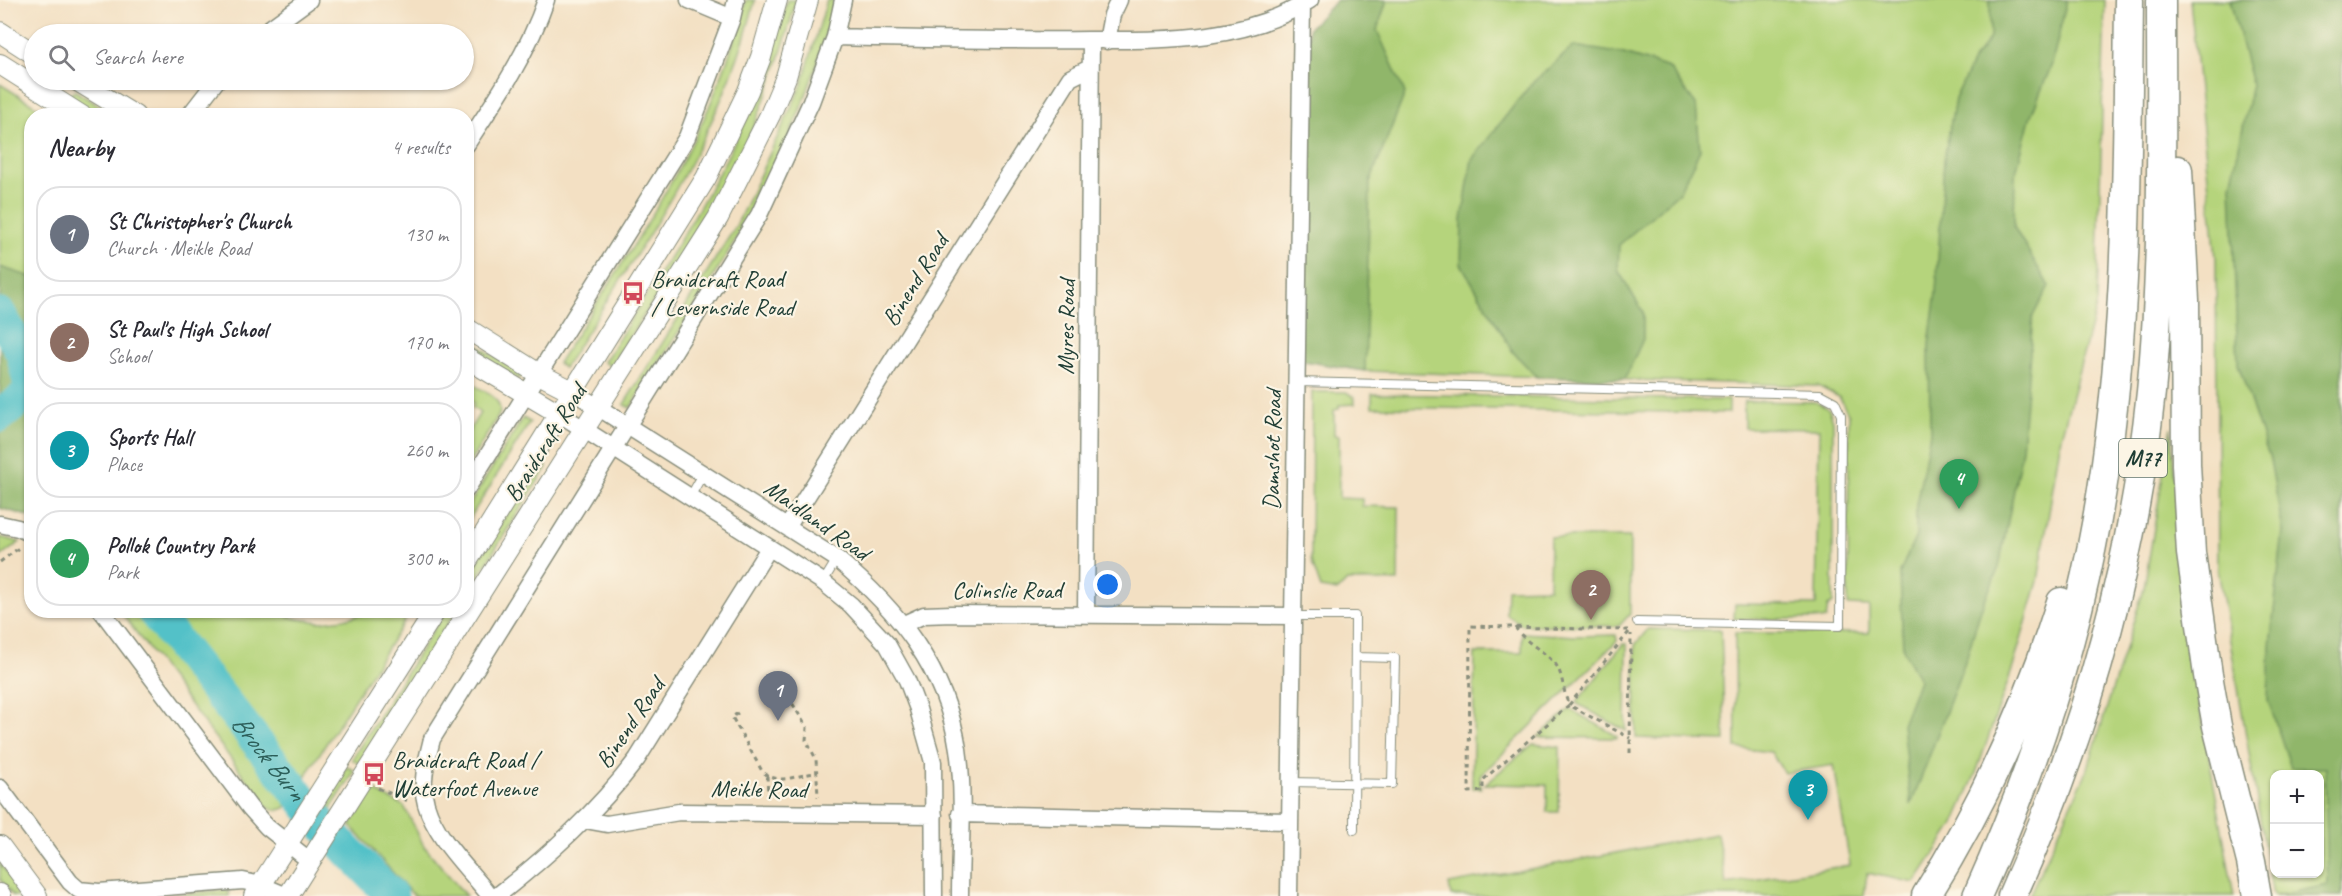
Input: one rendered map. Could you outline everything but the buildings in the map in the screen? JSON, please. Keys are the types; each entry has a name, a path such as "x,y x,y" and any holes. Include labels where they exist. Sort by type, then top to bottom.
{"highway":[{"name":"M77","path":"1977,896 2007,828 2067,652 2097,518 2115,378 2123,278 2129,0"},
{"name":"M77","path":"2012,896 2048,814 2088,704 2112,619 2134,510 2151,392 2159,268 2163,0"},
{"path":"2163,0 2183,243 2186,464 2191,553 2208,675 2226,766 2251,862 2257,896"},
{"path":"1926,896 1983,794 2047,646 2074,554 2115,378"}],"street":[{"path":"276,24 309,0"},
{"path":"474,132 532,35 546,0"},
{"path":"689,0 732,18"},
{"name":"Braidcraft Road","path":"474,477 687,137 732,18 736,0"},
{"name":"Braidcraft Road","path":"474,550 706,178 748,91 761,57 777,0"},
{"name":"Braidcraft Road","path":"474,602 718,218 752,155 786,77 808,0"},
{"path":"490,896 436,827 426,802 425,770 432,739 759,215 811,102 835,37 843,0"},
{"path":"1099,41 1119,0"},
{"path":"835,37 1099,41 1183,38 1215,35 1249,27 1306,3"},
{"name":"Damshot Road","path":"1289,896 1306,3"},
{"path":"0,32 24,48"},
{"name":"Myres Road","path":"1086,614 1092,98 1090,68 1099,41"},
{"path":"0,64 24,79"},
{"name":"Binend Road","path":"788,526 1070,78 1090,68"},
{"path":"42,90 70,108"},
{"path":"58,100 66,90"},
{"path":"91,90 121,108"},
{"path":"195,108 209,90"},
{"path":"474,333 574,392"},
{"path":"474,363 560,414"},
{"name":"Maidland Road","path":"574,392 837,559 858,576 904,624 927,660 947,701 958,749 960,896"},
{"name":"Maidland Road","path":"560,414 823,582 858,612 886,644 907,680 933,762 934,896"},
{"path":"0,524 18,528 24,535"},
{"name":"Binend Road","path":"497,896 585,820 613,791 637,759 769,548"},
{"name":"Colinslie Road","path":"904,624 924,615 1293,616"},
{"path":"107,618 250,808 287,843 315,853"},
{"path":"257,891 431,618"},
{"name":"Braidcraft Road","path":"288,896 464,618"},
{"path":"918,709 947,701"},
{"path":"0,788 70,882 79,890 99,892 243,881 257,891 288,896"},
{"name":"Meikle Road","path":"585,820 607,824 679,812 934,815"},
{"path":"960,814 1290,821"},
{"path":"0,846 37,896"}],"lane":[{"path":"1297,382 1820,394 1835,402 1840,415 1840,626 1634,626"},
{"path":"690,498 703,474"},
{"path":"823,582 837,559"},
{"path":"1293,616 1355,616 1354,830"},
{"path":"1290,782 1392,784 1395,658 1355,657"}],"path":[{"path":"0,562 24,542"},
{"path":"1470,626 1634,626 1569,705 1483,780 1483,791 1469,792 1470,626"},
{"path":"1630,753 1634,626"},
{"path":"1515,627 1522,639 1541,650 1558,667 1569,705 1630,738"},
{"path":"788,696 807,728 806,740 816,759 819,801"},
{"path":"738,714 732,717 767,776 787,779 817,773"},
{"path":"767,776 768,801"},
{"path":"374,786 413,803"}],"green space":[{"path":"746,0 755,0 740,50 722,99 700,146 648,236 564,368 558,363 647,224 695,137 724,70"},
{"path":"787,0 796,0 783,48 758,117 737,162 713,207 610,366 604,362 696,213 745,121 763,76"},
{"path":"827,0 834,0 820,56 777,162 722,262 630,408 624,404 736,226 802,84"},
{"path":"1337,0 1387,0 1377,30 1405,93 1370,182 1365,371 1298,360 1309,28"},
{"path":"1338,0 2105,0 2097,303 2061,437 2038,581 2013,667 1976,773 1953,826 1915,883 1867,873 1864,896 1451,896 1449,884 1717,834 1726,884 1850,865 1834,765 1784,773 1771,752 1736,748 1735,633 1869,633 1869,606 1848,605 1849,415 1839,397 1818,386 1365,371 1314,362"},
{"path":"1990,0 2067,0 2052,64 2030,118 2015,176 2014,227 2049,286 2033,316 2022,449 1999,567 1981,609 1967,656 1911,805 1902,724 1919,680 1903,649 1900,572 1916,536 1916,505 1930,433 1929,344 1936,293 1944,160 1955,99 1974,59 1990,38"},
{"path":"2190,0 2342,0 2342,896 2273,896 2218,569 2216,258"},
{"path":"2230,0 2342,0 2342,896 2275,896 2328,885 2325,768 2291,768 2268,700 2270,646 2283,531 2270,460 2238,364 2231,185 2252,84"},
{"path":"1574,46 1624,54 1669,68 1696,105 1700,150 1679,192 1619,245 1618,270 1643,312 1643,339 1625,379 1537,377 1513,352 1461,264 1462,220 1472,159 1531,84"},
{"path":"0,84 39,108 24,108 24,515 0,508"},
{"path":"75,91 103,108 87,108 71,98 71,93"},
{"path":"0,267 24,275 24,515 0,508"},
{"path":"474,343 522,374 519,379 474,352"},
{"path":"474,385 495,398 500,409 499,415 474,456 474,423 480,413 474,408"},
{"path":"1312,392 1346,392 1354,397 1355,404 1339,405 1339,409 1334,410 1334,435 1339,436 1339,498 1362,499 1362,506 1399,507 1398,581 1347,581 1337,591 1321,588 1311,560"},
{"path":"1372,394 1729,400 1729,413 1372,407"},
{"path":"1744,401 1816,402 1829,409 1833,421 1833,603 1828,606 1826,619 1734,619 1735,604 1816,605 1819,429 1744,428"},
{"path":"523,418 530,422 474,512 474,497"},
{"path":"2171,427 2185,624 2234,896 2029,896 2087,771 2144,588"},
{"path":"539,462 547,467 474,583 474,566"},
{"path":"0,537 20,542 0,557"},
{"path":"1550,537 1630,537 1630,614 1619,626 1522,625 1506,614 1507,589 1549,588"},
{"path":"125,618 294,618 320,622 348,618 407,618 285,808 276,810 267,807"},
{"path":"441,618 452,618 359,764 352,759"},
{"path":"1648,629 1721,630 1725,741 1636,738 1635,645"},
{"path":"1522,633 1576,636 1616,635 1617,641 1480,776 1481,788 1472,788 1475,653 1522,653"},
{"path":"1623,644 1627,644 1626,731 1576,703"},
{"path":"1570,709 1617,736 1617,738 1538,737"},
{"path":"1533,744 1560,747 1559,812 1547,812 1547,785 1485,784"},
{"path":"347,766 355,771 328,813 320,809"},
{"path":"373,790 404,806 424,846 466,896 414,896 350,825"},
{"path":"0,863 24,896 13,896 0,879"},
{"path":"225,890 229,892 229,896 154,896"}],"waterway":[{"path":"0,314 22,353 24,361"},
{"path":"0,416 24,397"},
{"name":"Brock Burn","path":"158,618 322,824 392,896"}],"place":[{"name":"Braidcraft Road / Levernside Road","path":"633,293"},
{"name":"Pollok Country Park","path":"1959,509"},
{"name":"St Paul's High School","path":"1591,620"},
{"name":"St Christopher's Church","path":"778,721"},
{"name":"Braidcraft Road / Waterfoot Avenue","path":"374,774"},
{"name":"Sports Hall","path":"1808,820"}]}
